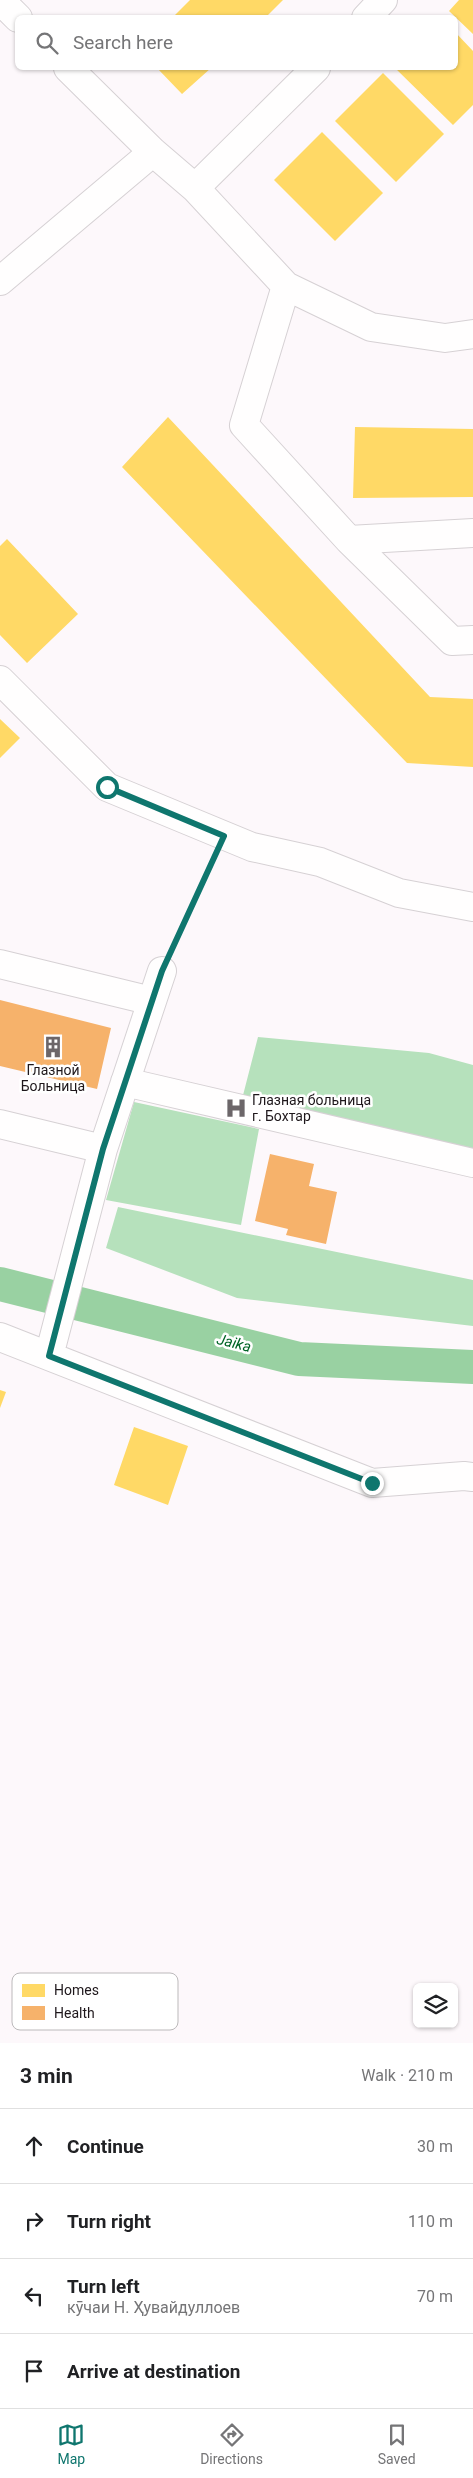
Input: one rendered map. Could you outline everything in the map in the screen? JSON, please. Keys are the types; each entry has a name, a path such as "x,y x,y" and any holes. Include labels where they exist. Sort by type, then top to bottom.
{"street":[{"path":"0,0 15,15"},
{"path":"369,15 383,0"},
{"path":"70,70 153,152 195,188 286,286 371,326 445,338 473,334"},
{"path":"195,188 314,70"},
{"path":"0,281 153,152"},
{"path":"286,286 244,425 349,540 452,641 473,640"},
{"path":"349,540 473,533"},
{"path":"0,680 107,787 252,848 320,862 399,894 473,907"},
{"path":"0,964 152,1002"},
{"path":"49,1356 103,1149 162,971"},
{"path":"125,1082 473,1162"},
{"path":"0,1124 103,1149"},
{"path":"0,1337 372,1483 464,1476 473,1478"}],"path":[{"path":"162,971 224,836"}],"green space":[{"path":"258,1037 429,1053 473,1065 473,1153 241,1103"},
{"path":"134,1102 259,1129 241,1225 106,1200"},
{"path":"118,1207 473,1280 473,1326 237,1298 106,1248"}],"building: Homes":[{"path":"190,0 283,0 268,15 175,15"},
{"path":"459,0 473,0 473,34 458,20 458,15 453,15 449,11"},
{"path":"458,35 473,51 473,105 453,125 397,70 458,70"},
{"path":"159,70 209,70 182,94"},
{"path":"383,73 444,134 396,182 335,121"},
{"path":"322,132 383,193 335,241 274,180"},
{"path":"168,417 430,697 473,699 473,767 407,763 122,467"},
{"path":"355,427 473,429 473,497 353,498"},
{"path":"7,539 78,614 27,663 0,635 0,546"},
{"path":"0,719 20,738 0,758"},
{"path":"0,1390 6,1392 0,1408"},
{"path":"134,1427 188,1446 168,1505 114,1485"}],"building: Health":[{"name":"Глазной Больница","path":"0,1000 111,1028 97,1089 0,1066"},
{"path":"270,1154 314,1164 309,1186 337,1192 326,1244 286,1235 288,1229 255,1221"}],"waterway":[{"name":"Jaika","path":"0,1284 299,1359 473,1367"}],"place":[{"name":"Глазной Больница","path":"53,1047"},
{"name":"Глазная больница г. Бохтар","path":"236,1108"}],"route":[{"path":"107,787 224,836 162,971 103,1149 49,1356 372,1483"}]}
